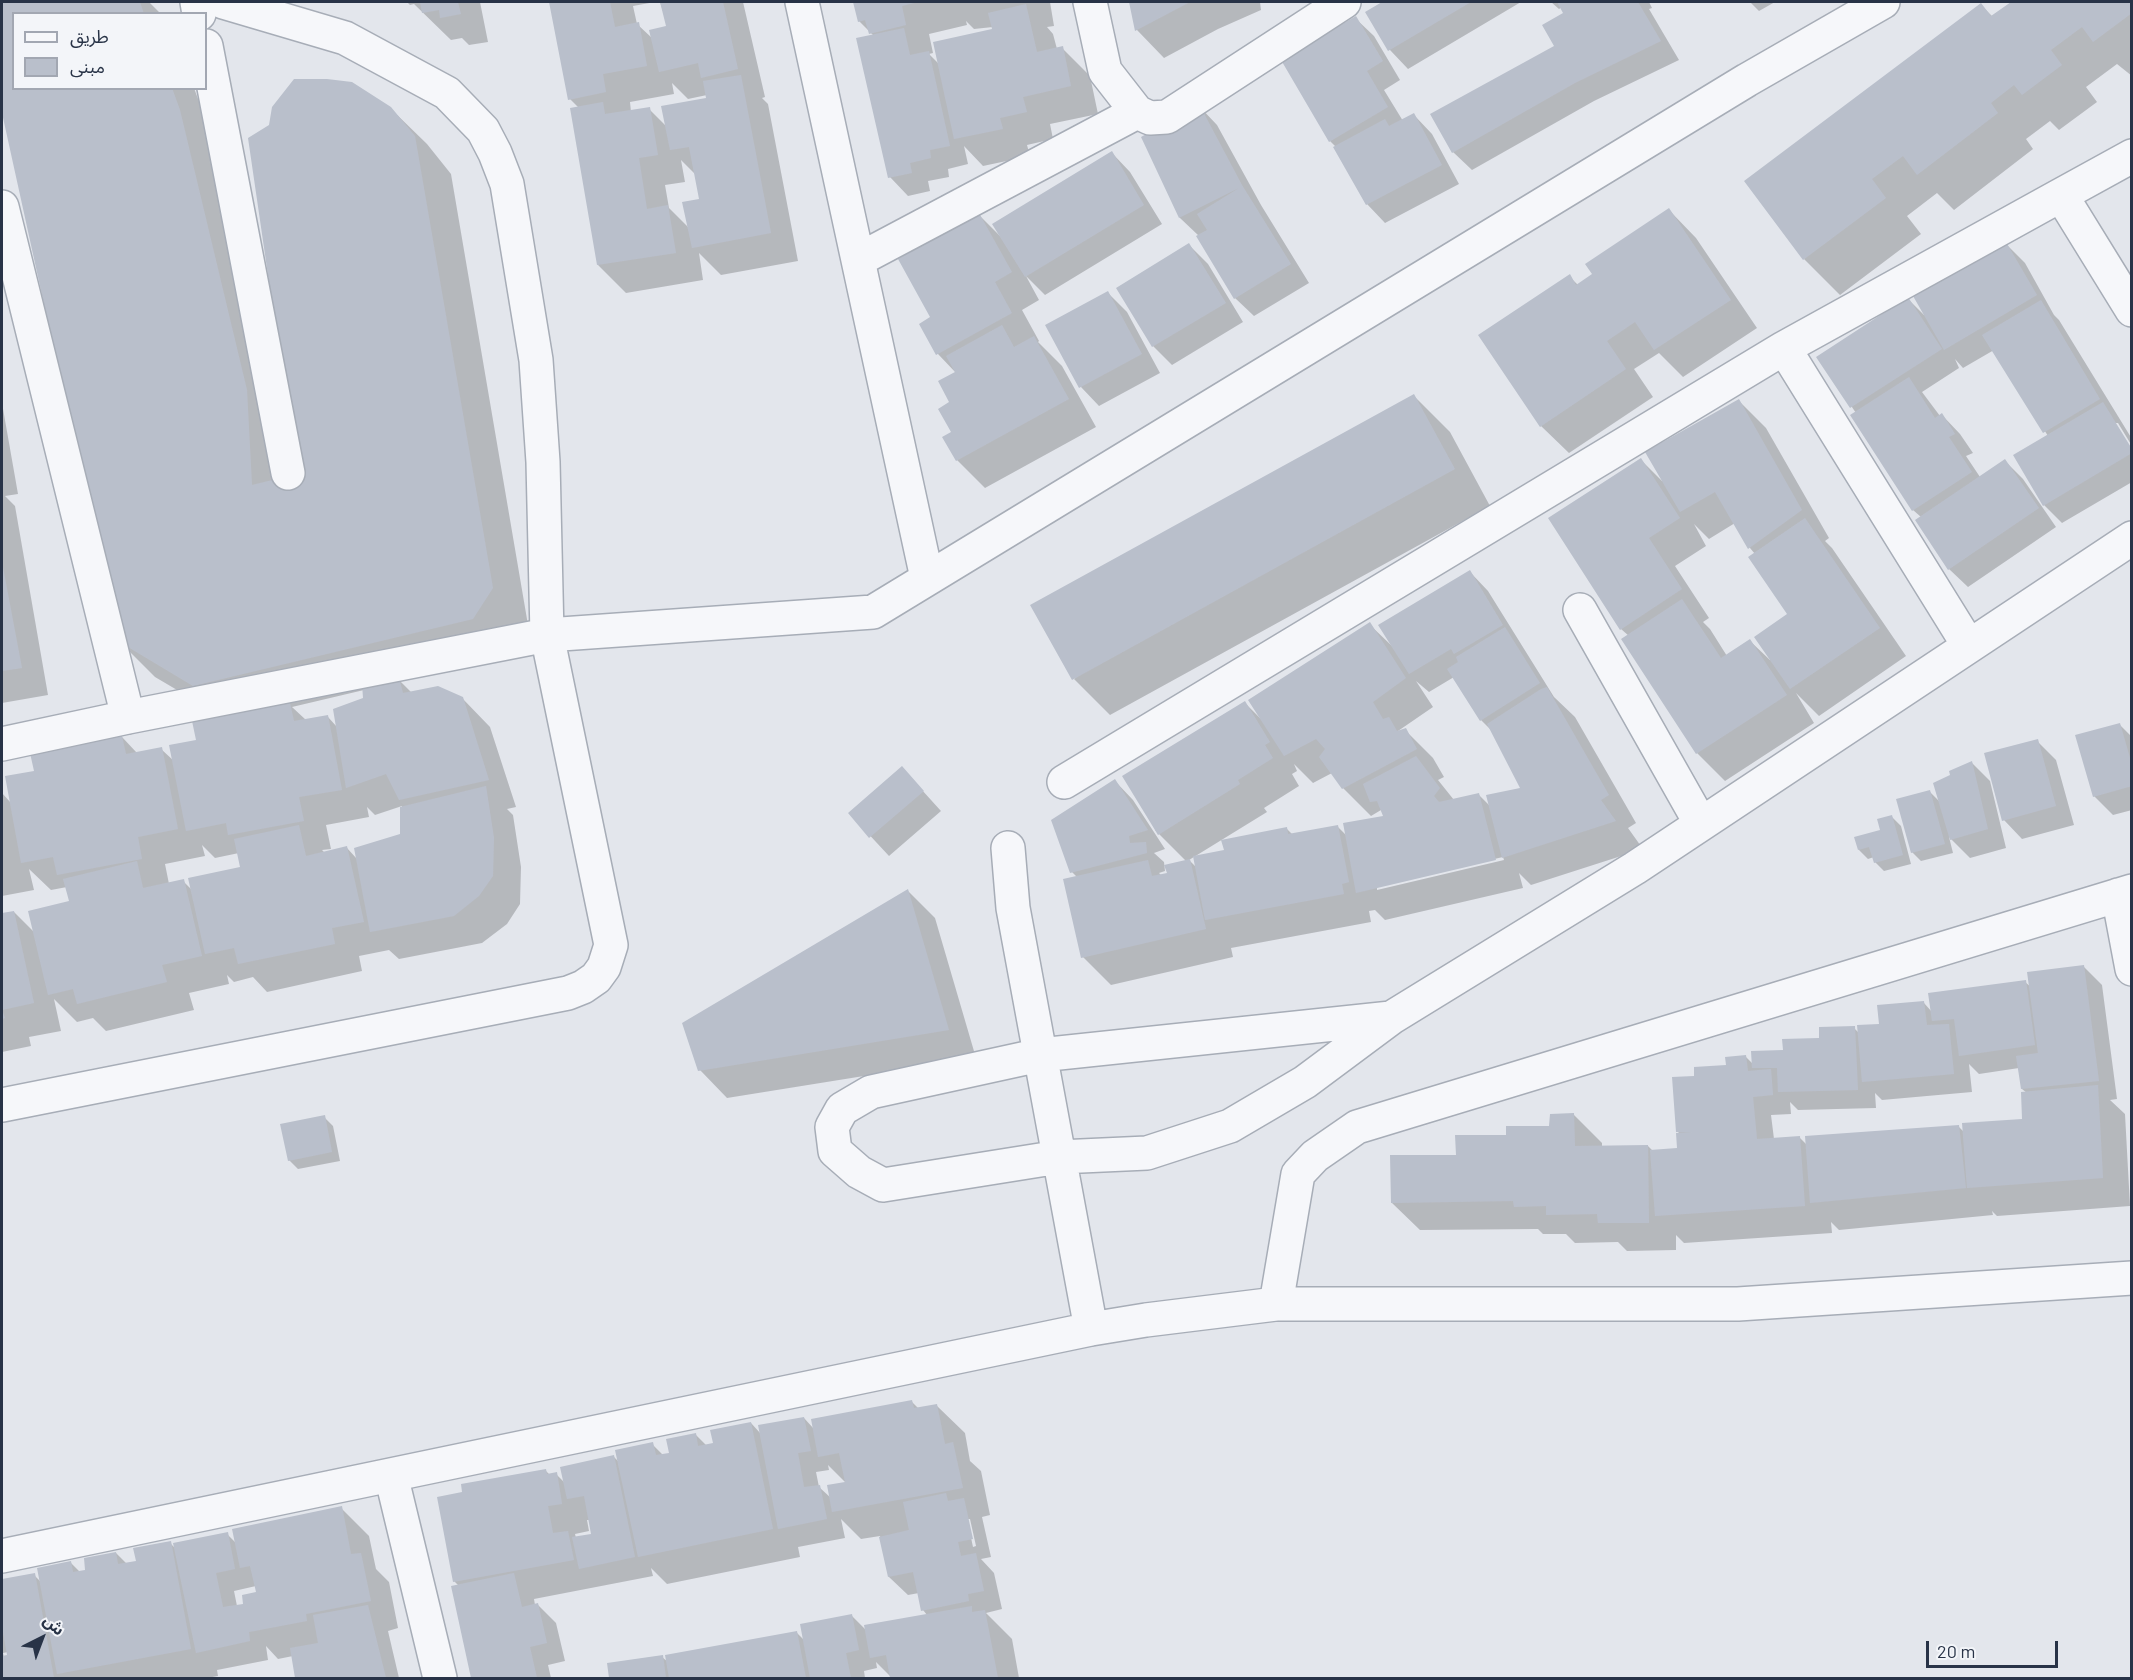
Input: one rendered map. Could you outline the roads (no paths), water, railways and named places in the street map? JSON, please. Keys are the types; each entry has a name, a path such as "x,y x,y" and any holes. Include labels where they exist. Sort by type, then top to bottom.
{"street":[{"path":"2,1105 568,993 596,978 604,967 611,945 547,635 543,462 536,360 507,184 495,153 483,130 447,93 345,38 223,2"},
{"path":"802,2 927,578"},
{"path":"1090,2 1105,71 1137,112 1150,118 1167,117 1344,2"},
{"path":"2,744 547,635 873,612 1747,80 1883,2"},
{"path":"207,51 288,473"},
{"path":"858,260 1137,112"},
{"path":"1064,782 1784,348 2132,156"},
{"path":"2061,195 2132,310"},
{"path":"2,207 128,717"},
{"path":"1784,348 1969,646"},
{"path":"1391,1018 1040,1055 871,1092 842,1109 832,1127 835,1151 859,1172 883,1185 1059,1157 1147,1153 1230,1126 1305,1082 1391,1018 1549,922 1701,824 2132,538"},
{"path":"1581,610 1701,824"},
{"path":"1008,848 1012,908 1091,1329"},
{"path":"1276,1304 1298,1174 1315,1156 1357,1127 2125,893 2132,969"},
{"path":"2,1556 1091,1329 1146,1320 1276,1304 1738,1304 2132,1278"},
{"path":"391,1476 440,1678"}]}
